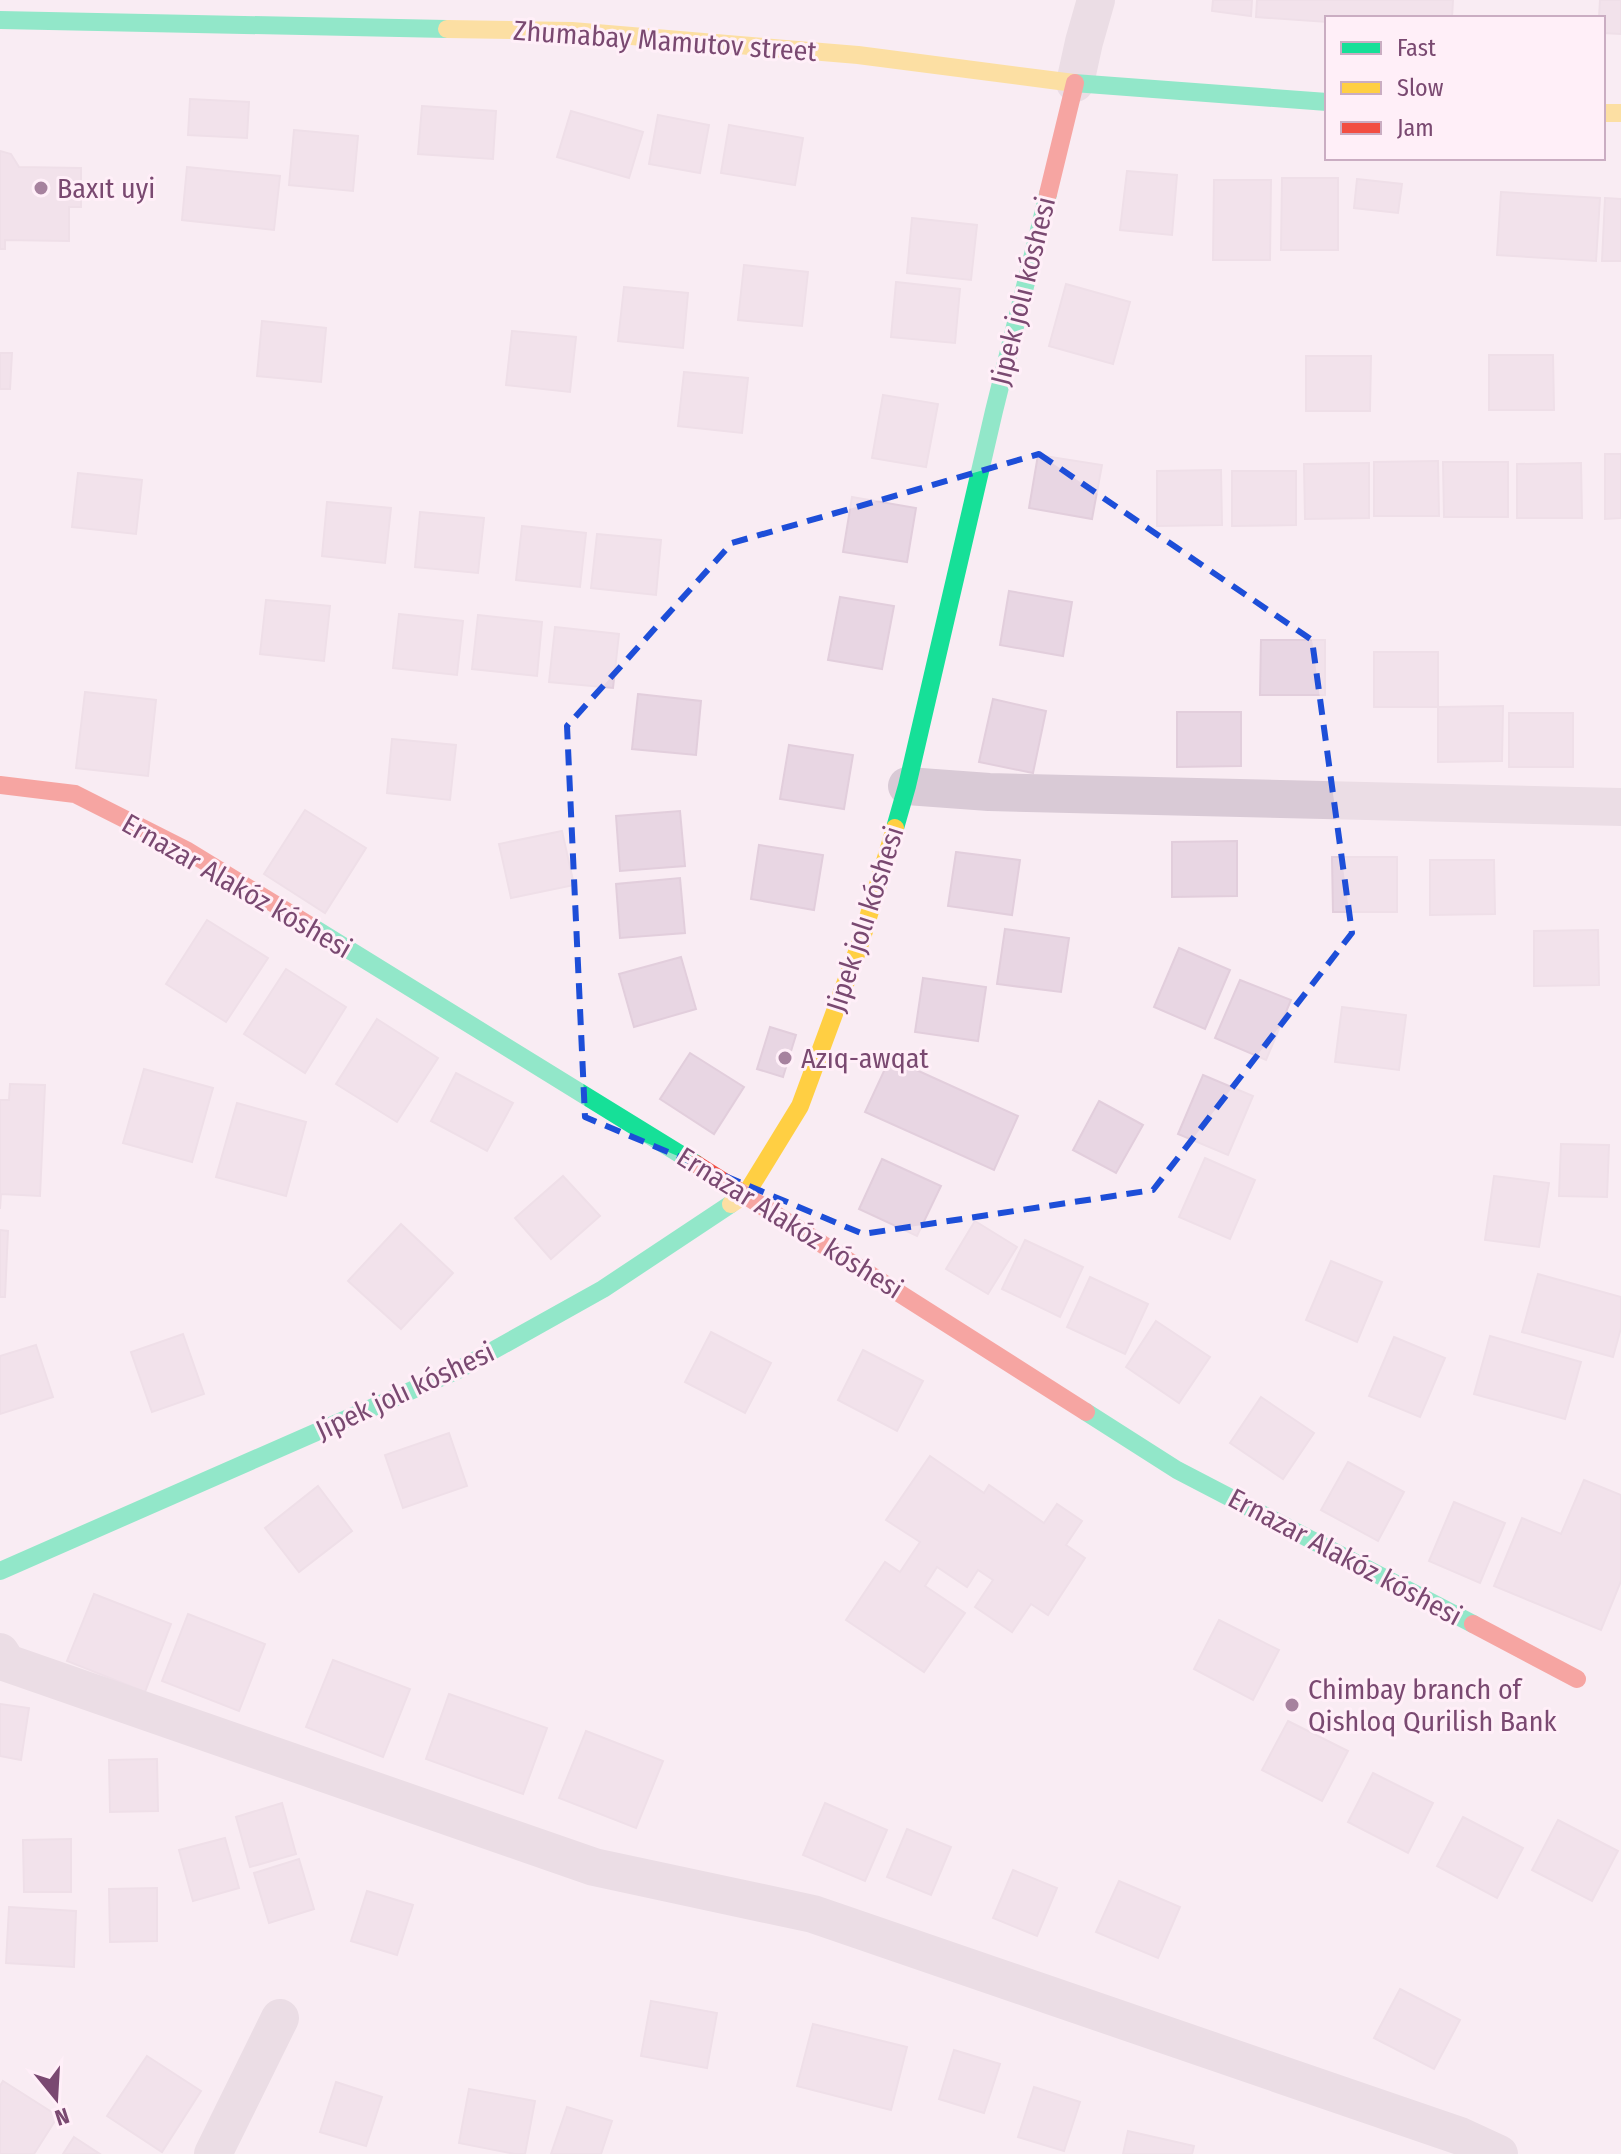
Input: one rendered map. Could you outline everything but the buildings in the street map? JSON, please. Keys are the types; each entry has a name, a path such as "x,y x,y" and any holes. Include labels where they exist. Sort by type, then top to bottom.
{"street":[{"name":"Jipek jolı kóshesi","path":"0,1571 458,1370 603,1289 746,1194 800,1106 861,941 907,786 994,411 1096,0"},
{"name":"Zhumabay Mamutov street","path":"0,20 209,11 424,14 572,31 858,55 1075,83 1325,102"},
{"name":"Ernazar Alakóz kóshesi","path":"0,785 75,794 186,850 746,1194 1177,1470 1577,1679"},
{"path":"907,786 989,792 1621,807"},
{"path":"0,1652 7,1663 594,1867 813,1914 1460,2136 1499,2154"},
{"path":"213,2154 280,2018"}],"highlighted area":[{"path":"1039,454 1312,640 1352,933 1153,1190 863,1234 585,1117 567,726 732,543"}],"traffic: fast":[{"path":"0,20 447,29"},
{"path":"1074,83 1325,102"},
{"path":"895,828 1048,194"},
{"path":"312,927 696,1164"},
{"path":"0,1571 458,1370 603,1289 731,1204"},
{"path":"1086,1412 1177,1470 1473,1624"}],"traffic: slow":[{"path":"447,29 572,31 858,55 1074,83"},
{"path":"1605,113 1621,113"},
{"path":"731,1204 746,1194 800,1106 861,941 895,828"}],"traffic: jam":[{"path":"1048,194 1075,83"},
{"path":"0,785 75,794 186,850 312,927"},
{"path":"696,1164 1086,1412"},
{"path":"1473,1624 1577,1679"}],"place":[{"name":"Baxıt uyi","path":"41,188"},
{"name":"Azıq-awqat","path":"785,1058"},
{"name":"Chimbay branch of Qishloq Qurilish Bank","path":"1292,1705"}]}
